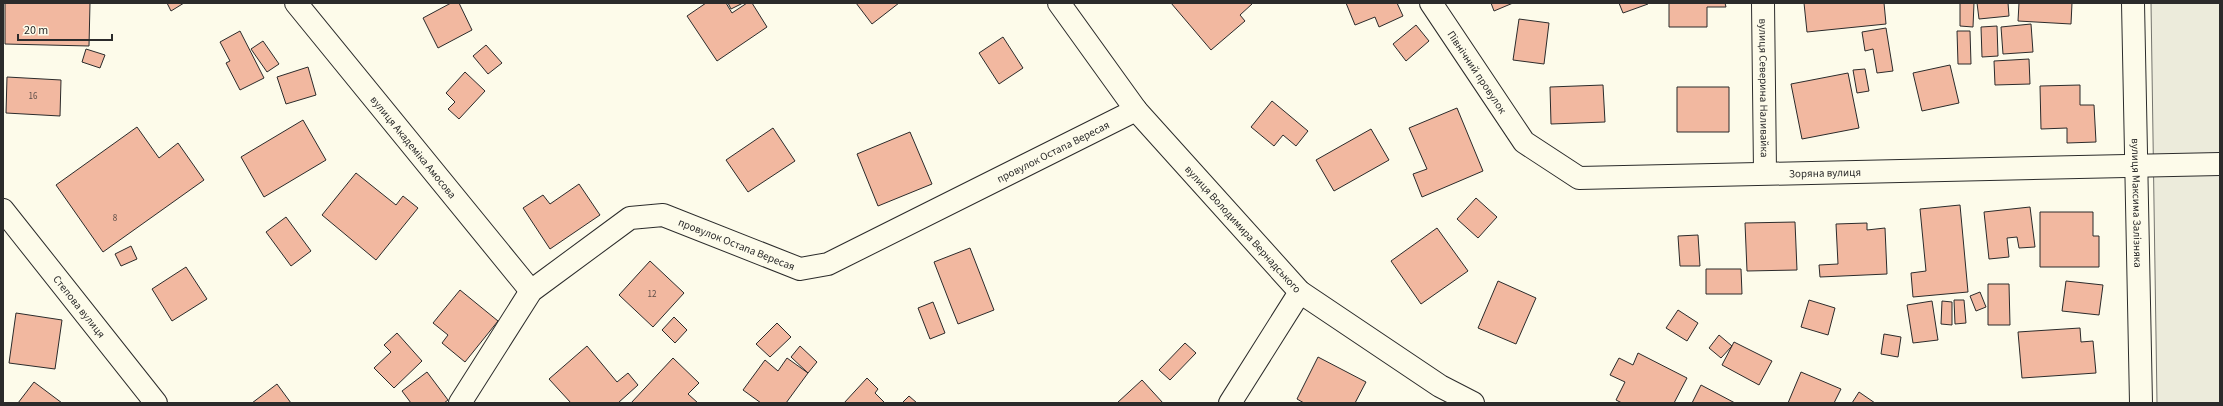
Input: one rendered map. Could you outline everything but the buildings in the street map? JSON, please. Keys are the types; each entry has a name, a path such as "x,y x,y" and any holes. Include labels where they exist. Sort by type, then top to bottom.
{"street":[{"name":"вулиця Академіка Амосова","path":"296,3 531,291"},
{"name":"вулиця Володимира Вернадського","path":"1060,3 1136,110 1300,292 1440,386 1474,403"},
{"name":"Північний провулок","path":"1431,3 1524,142"},
{"name":"вулиця Северина Наливайка","path":"1763,3 1765,172"},
{"name":"вулиця Максима Залізняка","path":"2133,3 2141,403"},
{"name":"провулок Остапа Вересая","path":"460,403 531,291 630,218 663,215 800,269 828,264 1136,110"},
{"name":"Зоряна вулиця","path":"1524,142 1579,178 1765,172 2137,164 2220,164"},
{"name":"Степова вулиця","path":"3,210 156,403"},
{"path":"1230,403 1300,292"}],"shaded area":[{"path":"2151,3 2220,3 2220,403 2157,403"}]}
